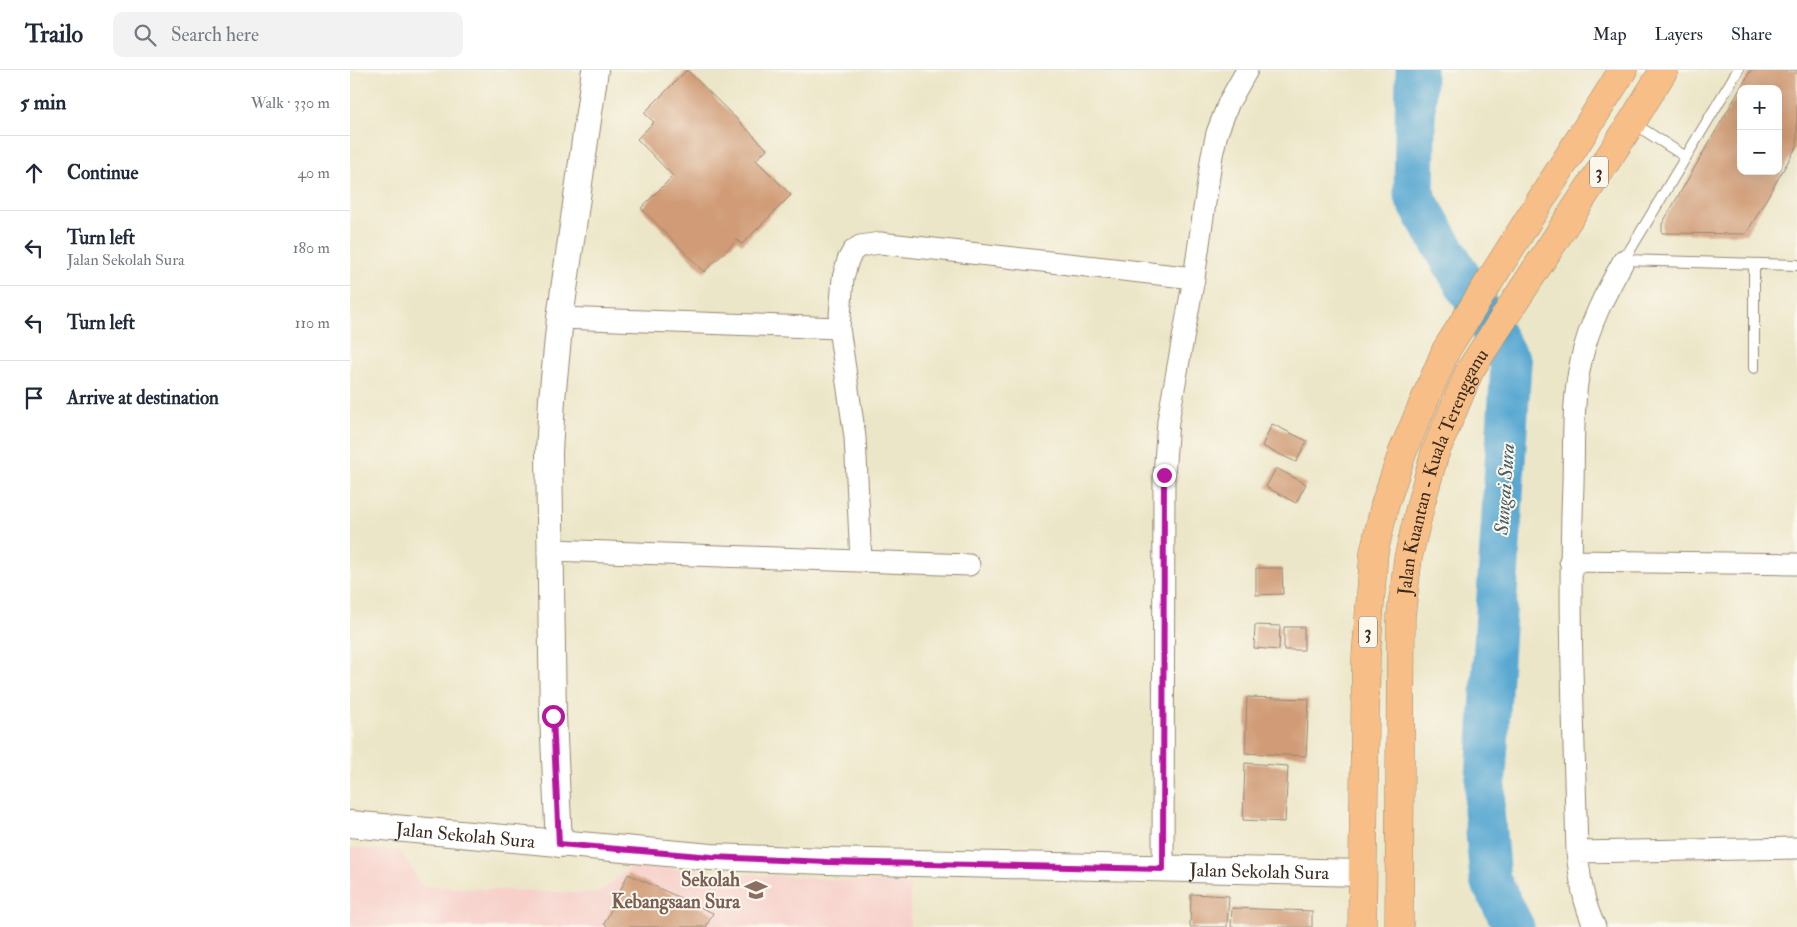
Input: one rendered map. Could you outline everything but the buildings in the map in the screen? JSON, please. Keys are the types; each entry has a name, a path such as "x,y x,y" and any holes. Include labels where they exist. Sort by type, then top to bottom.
{"highway":[{"name":"Jalan Kuantan - Kuala Terengganu","path":"1362,927 1366,657 1374,552 1385,504 1403,452 1446,350 1623,70"},
{"name":"Jalan Kuantan - Kuala Terengganu","path":"1399,927 1401,616 1408,558 1435,453 1470,370 1664,70"}],"street":[{"path":"559,844 553,716 549,452 560,318 596,70"},
{"path":"1163,869 1164,475 1168,420 1194,278 1217,133 1229,102 1247,70"},
{"path":"861,561 855,437 839,328 843,278 848,260 853,251 860,246 880,244 1194,278"},
{"path":"1596,927 1589,914 1582,889 1577,852 1570,561 1576,393 1581,361 1592,325 1605,293 1624,260"},
{"path":"560,318 839,328"},
{"path":"551,550 969,565"},
{"path":"1570,561 1797,564"},
{"name":"Jalan Sekolah Sura","path":"350,824 712,857 827,862 1362,873"},
{"path":"1577,852 1797,848"}],"lane":[{"path":"1738,70 1624,260 1797,264"},
{"path":"1632,122 1686,157"},
{"path":"1754,264 1754,368"}],"shaded area":[{"name":"Sekolah Kebangsaan Sura","path":"350,848 401,851 422,886 597,894 632,867 910,884 910,927 350,927"}],"waterway":[{"name":"Sungai Sura","path":"1416,70 1414,196 1511,364 1484,810 1490,880 1514,927"}],"place":[{"name":"Sekolah Kebangsaan Sura","path":"756,890"}],"route":[{"path":"553,716 559,844 712,857 827,862 1163,869 1164,475"}]}
